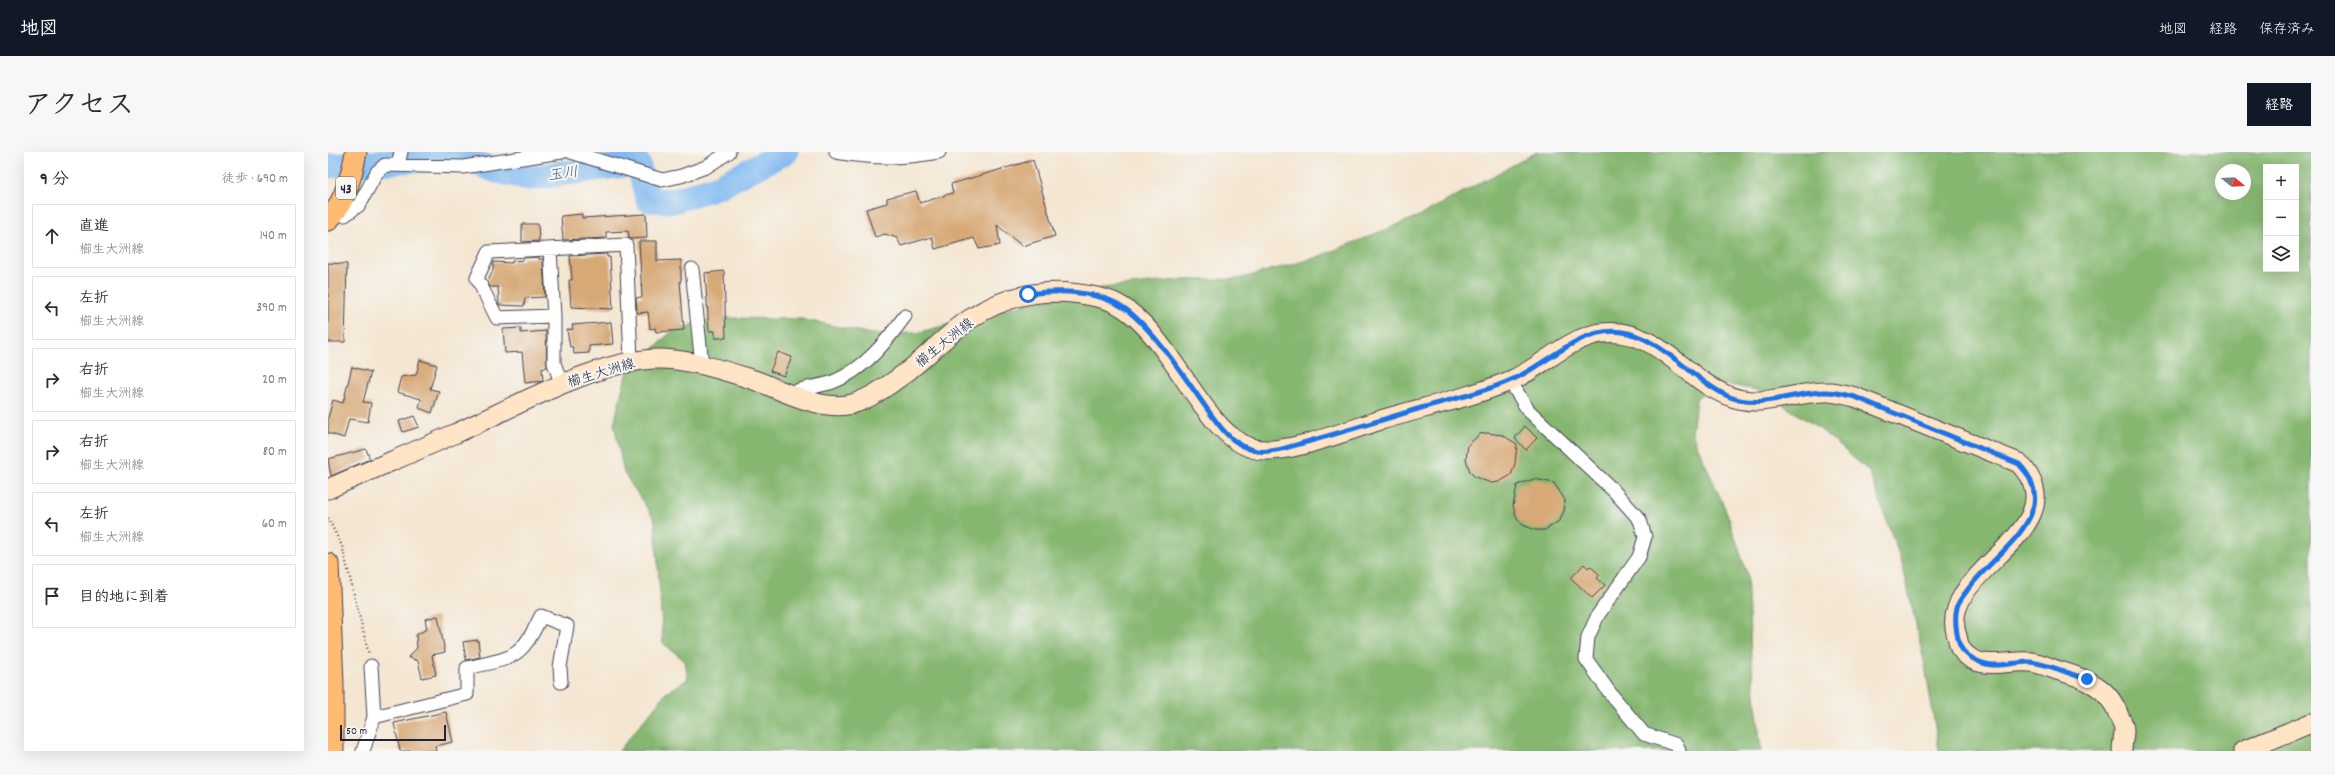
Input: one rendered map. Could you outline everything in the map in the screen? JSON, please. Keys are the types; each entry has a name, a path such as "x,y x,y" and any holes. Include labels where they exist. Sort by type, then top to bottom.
{"main road":[{"name":"43","path":"331,217 352,176 356,152"},
{"name":"櫛生大洲線","path":"328,489 562,384 631,360 660,359 702,365 756,381 789,394 832,406 849,405 872,396 916,365 969,320 1002,302 1028,294 1054,290 1105,298 1124,307 1141,322 1188,382 1220,429 1237,443 1257,451 1275,450 1330,436 1510,381 1572,344 1600,332 1626,333 1650,340 1708,386 1732,398 1757,403 1780,398 1828,392 1855,397 2019,464 2028,473 2034,488 2034,511 2028,525 1973,582 1957,606 1955,627 1960,648 1975,660 1992,665 2030,662 2087,679 2104,692 2115,705 2124,729 2122,751"},
{"path":"328,564 333,677 333,751"},
{"path":"2243,751 2311,722"}],"street":[{"path":"398,165 401,152"},
{"path":"331,217 345,215 359,205 377,172 384,165 463,167 562,152"},
{"path":"571,152 662,180 681,176 706,166 729,152"},
{"path":"836,152 865,157 921,156 939,152"},
{"path":"554,316 496,318 477,278 489,252 626,245 631,360"},
{"path":"550,249 554,316 554,363 562,384"},
{"path":"692,269 702,365"},
{"path":"789,394 800,388 833,382 864,363 881,348 905,316"},
{"path":"1510,381 1528,410 1614,491 1640,520 1645,537 1639,557 1598,615 1588,637 1586,659 1610,693 1644,734 1678,744 1679,751"},
{"path":"374,717 467,694 467,668 506,658 521,651 530,640 541,616 567,626 560,667 560,682"},
{"path":"363,751 374,717 371,666"}],"path":[{"path":"328,518 342,546 357,600 371,666"}],"green space":[{"path":"1537,152 2311,152 2311,751 1939,751 1925,665 1902,563 1869,471 1820,429 1762,391 1719,383 1696,399 1692,434 1727,513 1747,574 1751,656 1761,751 619,751 666,693 688,679 685,661 663,643 655,520 624,473 614,424 626,375 671,332 709,319 720,318 801,319 872,334 917,333 1024,304 1102,288 1179,280 1238,279 1315,258 1419,216"}],"building":[{"path":"1033,160 1055,236 1022,246 997,225 1000,245 979,249 974,238 935,249 932,237 901,246 897,238 885,234 875,237 866,209 887,203 887,198 916,191 920,203 953,193 951,184"},
{"path":"582,214 582,218 646,214 647,238 631,239 629,238 628,231 606,232 606,238 563,240 561,216"},
{"path":"522,224 538,224 539,241 522,242"},
{"path":"639,241 657,241 657,261 681,260 680,281 684,330 656,332 655,328 650,329 648,312 637,313 636,298 642,297"},
{"path":"607,254 607,257 610,257 613,309 571,307 569,280 572,280 570,256"},
{"path":"539,257 539,259 543,259 545,297 525,298 524,306 499,305 498,287 490,287 488,282 493,270 493,262 512,263 512,261 523,260 523,258"},
{"path":"328,263 347,264 345,342 328,342"},
{"path":"724,271 726,338 715,338 715,331 709,331 705,273"},
{"path":"611,322 613,344 589,346 589,353 574,354 573,347 570,347 567,330 573,329 572,325"},
{"path":"521,328 521,333 546,331 547,367 542,369 543,381 525,383 522,352 505,353 503,329"},
{"path":"778,352 792,357 784,376 770,371"},
{"path":"420,360 437,365 430,389 439,391 432,413 419,408 421,399 397,392 401,377 416,375"},
{"path":"352,367 371,372 363,402 371,403 368,422 349,419 344,438 328,433 328,418 333,400 343,403"},
{"path":"414,416 419,427 403,432 399,421"},
{"path":"1525,426 1537,438 1526,450 1515,438"},
{"path":"1487,433 1502,435 1517,444 1515,464 1511,475 1499,482 1491,483 1475,477 1470,472 1466,459 1468,445 1480,434"},
{"path":"366,449 370,459 331,476 328,459"},
{"path":"1534,479 1554,483 1565,500 1564,511 1559,521 1545,530 1535,530 1523,525 1517,518 1513,506 1517,485"},
{"path":"1584,564 1588,568 1590,566 1600,575 1597,578 1605,585 1592,598 1571,578"},
{"path":"438,616 445,652 432,655 436,675 422,678 418,661 408,657 417,648 416,635 427,629 425,619"},
{"path":"478,640 480,657 466,660 463,642"},
{"path":"446,712 453,742 435,746 436,751 400,751 394,723"}],"waterway":[{"name":"玉川","path":"328,166 434,159 471,161 497,171 530,178 638,163 648,200 673,201 719,186 786,152"}],"route":[{"path":"1028,294 1054,290 1105,298 1124,307 1141,322 1188,382 1220,429 1237,443 1257,451 1275,450 1330,436 1510,381 1525,374 1572,344 1600,332 1626,333 1650,340 1708,386 1732,398 1757,403 1780,398 1828,392 1855,397 2019,464 2028,473 2034,488 2034,511 2028,525 1973,582 1957,606 1955,627 1960,648 1975,660 1992,665 2030,662 2087,679"}]}
